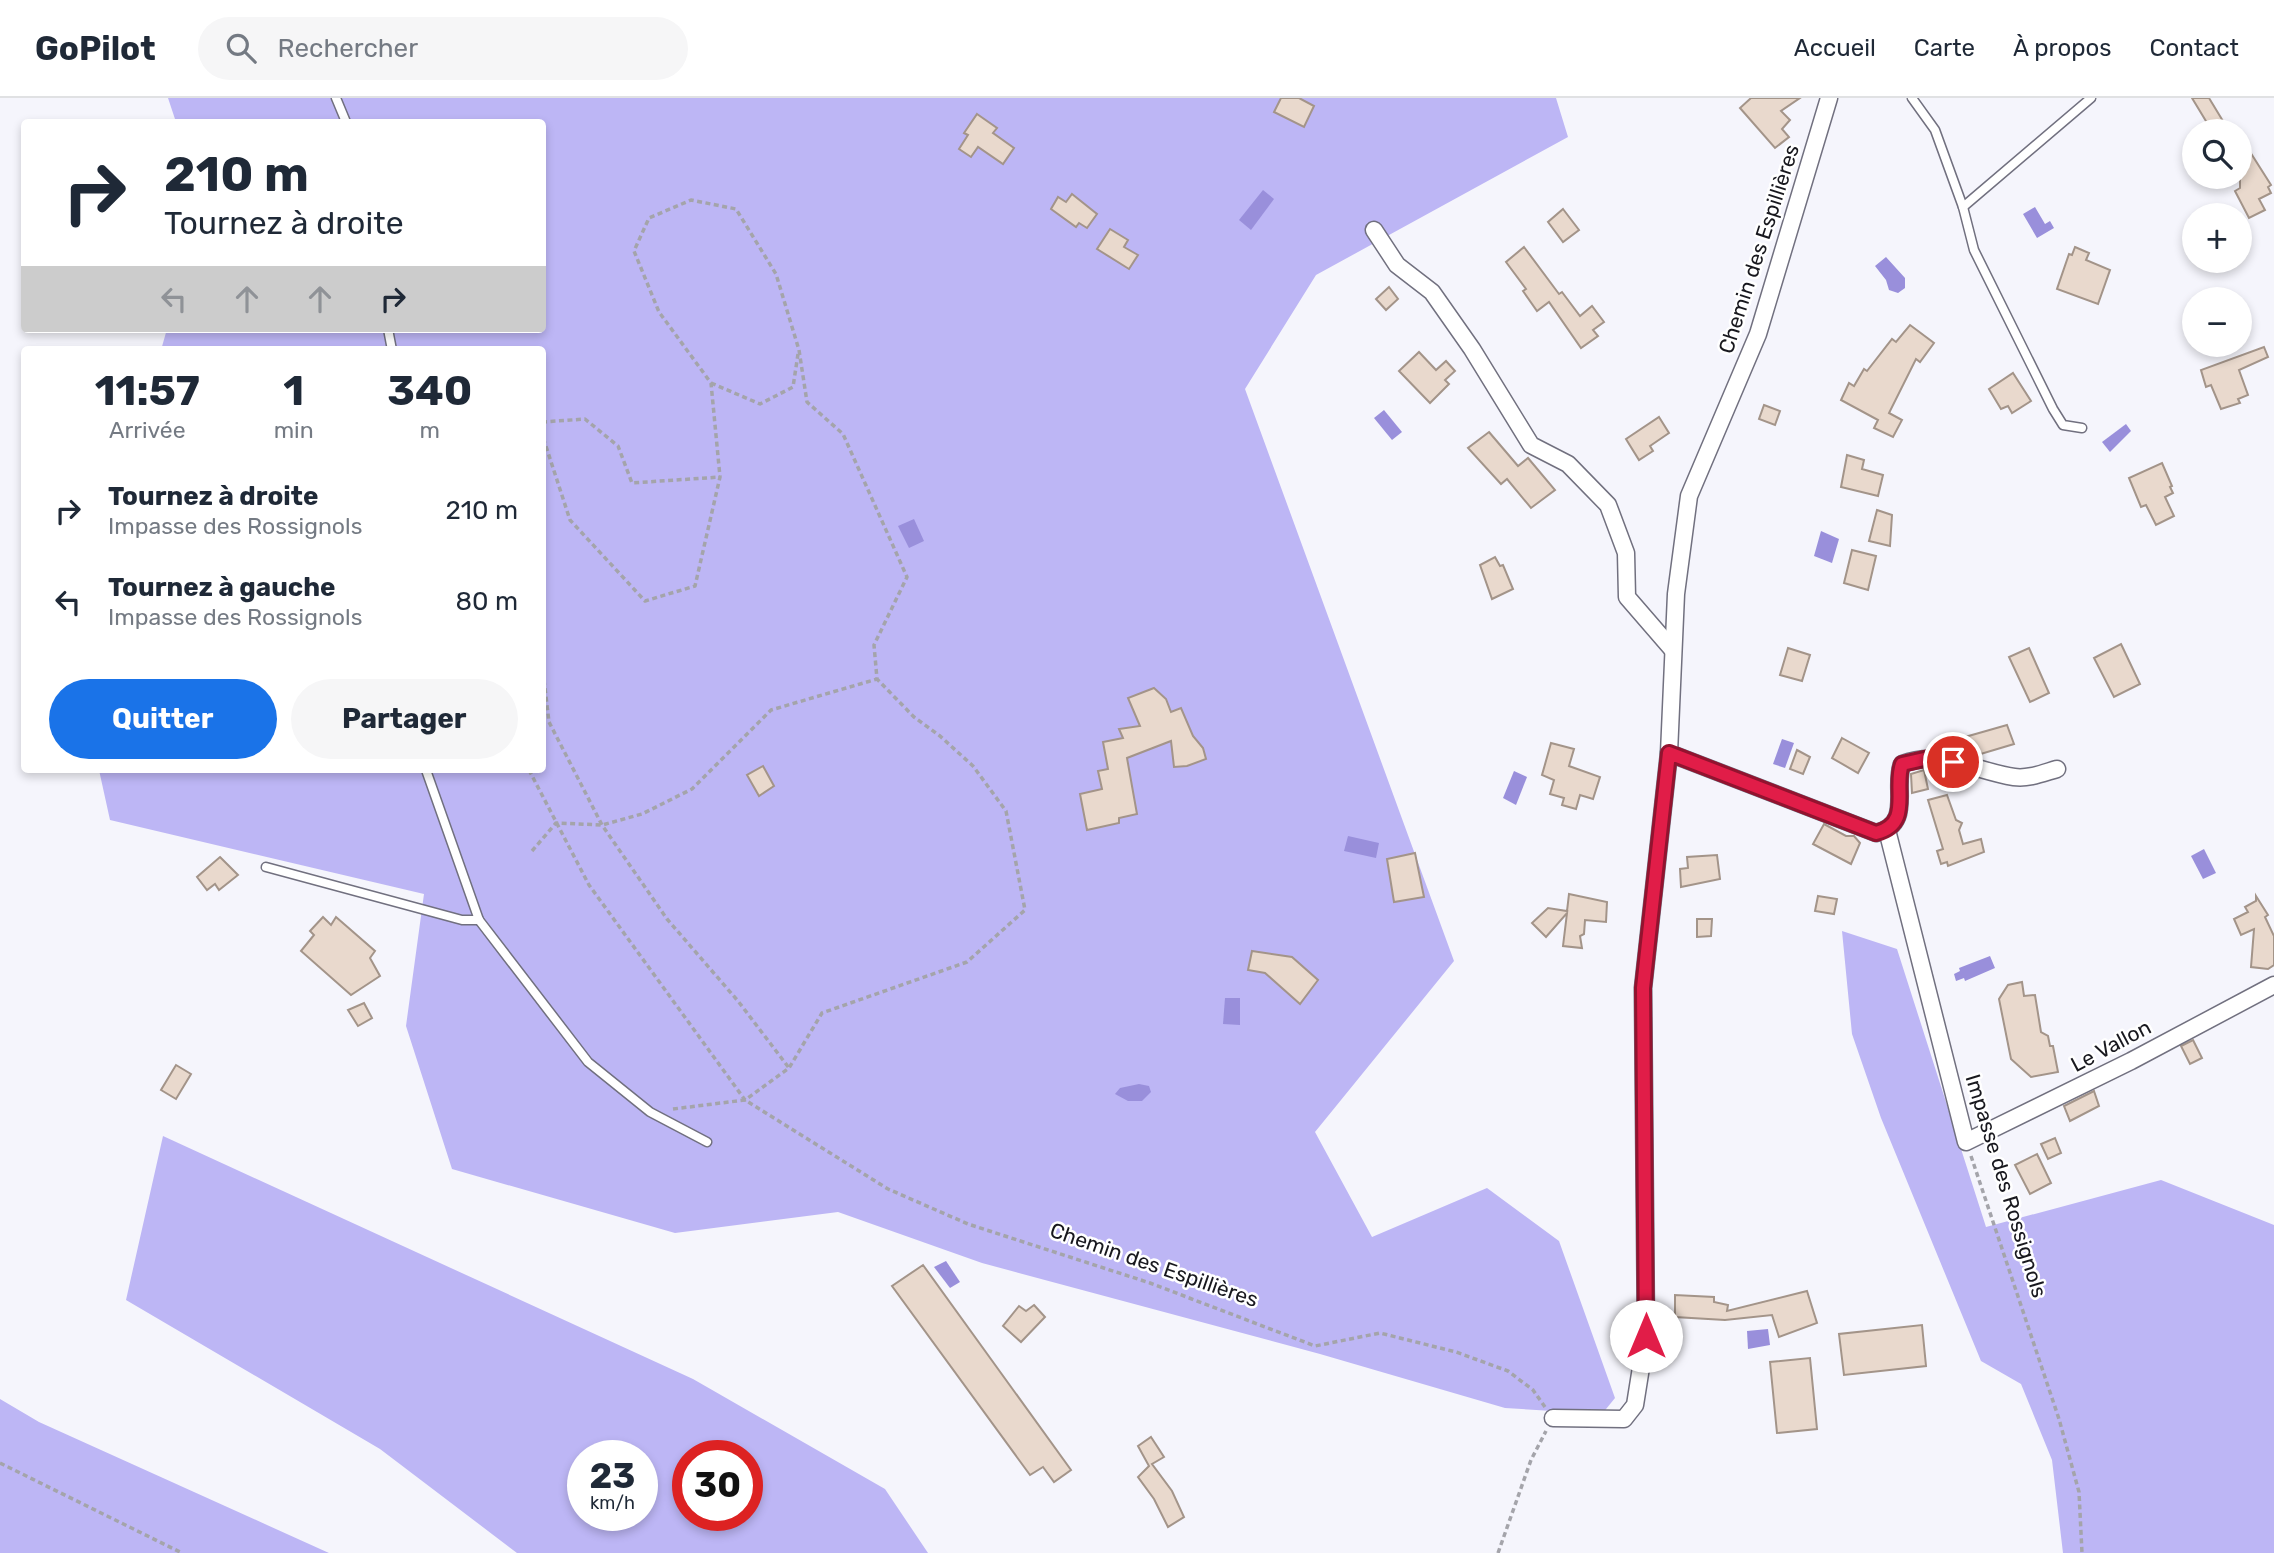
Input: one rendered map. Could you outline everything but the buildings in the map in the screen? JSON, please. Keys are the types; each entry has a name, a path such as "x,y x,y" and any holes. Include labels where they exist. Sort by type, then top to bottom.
{"street":[{"name":"Chemin des Espillières","path":"1553,1418 1624,1419 1635,1405 1646,1336 1643,988 1669,753 1672,649 1689,496 1758,334 1829,98"},
{"path":"1374,230 1397,265 1432,292 1472,348 1531,445 1568,464 1608,505 1626,553 1627,597 1672,649"},
{"path":"1669,753 1876,833 1887,830 1895,821 1902,800 1898,774 1902,764 1910,760 1933,757 2014,777 2029,777 2057,769"},
{"name":"Impasse des Rossignols","path":"1887,830 1966,1142"},
{"name":"Le Vallon","path":"1966,1142 2131,1061 2274,985"}],"lane":[{"path":"336,98 345,119"},
{"path":"1912,98 1935,130 1963,206 1974,250 2053,409 2063,425 2082,428"},
{"path":"1963,206 2091,98"},
{"path":"427,773 479,920 588,1062 650,1112 707,1142"},
{"path":"266,867 463,920 479,920"}],"path":[{"path":"650,1112 745,1100 789,1068 822,1013 967,962 1025,910 1006,811 973,766 914,717 877,679 874,645 906,577 843,434 807,402 799,350 776,274 736,209 691,200 649,218 634,251 659,312 711,383 760,404 793,387 799,350"},
{"path":"546,446 570,520 645,601 695,586 720,477 711,383"},
{"path":"546,422 585,419 618,446 632,483 720,477"},
{"path":"556,823 602,825 642,814 692,789 771,710 877,679"},
{"path":"546,697 549,722 602,825 667,919 738,1001 789,1068"},
{"path":"531,773 589,885 745,1100"},
{"path":"532,851 556,823"},
{"name":"Chemin des Espillières","path":"745,1100 888,1189 968,1224 1150,1283 1315,1346 1380,1333 1456,1352 1508,1371 1533,1390 1553,1418"},
{"name":"Impasse des Rossignols","path":"1966,1142 2059,1419 2078,1492 2082,1553"},
{"path":"1498,1553 1531,1460 1553,1418"},
{"path":"0,1463 182,1553"}],"shaded area":[{"path":"168,98 1556,98 1568,137 1316,275 1245,389 1454,961 1315,1132 1372,1237 1487,1188 1559,1241 1615,1398 1602,1414 1505,1408 1320,1354 982,1263 838,1212 675,1233 452,1169 406,1026 424,894 110,820 100,773 546,773 546,346 162,346 166,333 546,333 546,119 175,119"},
{"path":"1263,190 1274,199 1251,230 1239,220"},
{"path":"2035,207 2045,224 2050,221 2054,228 2037,238 2023,214"},
{"path":"1886,257 1905,278 1905,288 1898,293 1889,290 1886,280 1875,266"},
{"path":"1384,410 1402,432 1392,440 1374,418"},
{"path":"2126,424 2131,431 2110,452 2102,442"},
{"path":"914,519 924,541 909,548 898,526"},
{"path":"1821,531 1839,539 1832,563 1814,556"},
{"path":"1782,739 1794,743 1785,768 1773,764"},
{"path":"1514,771 1527,777 1516,805 1503,798"},
{"path":"1348,836 1379,843 1376,858 1344,851"},
{"path":"2204,849 2216,873 2203,879 2191,856"},
{"path":"1842,931 1897,949 1986,1227 2161,1180 2274,1225 2274,1553 2063,1553 2052,1460 2021,1384 1981,1361 1881,1118 1852,1034"},
{"path":"1990,956 1995,968 1965,981 1964,978 1956,981 1954,974 1960,971 1959,968"},
{"path":"1225,998 1240,998 1240,1025 1223,1024"},
{"path":"1139,1084 1149,1086 1151,1092 1142,1101 1128,1101 1115,1094 1120,1088"},
{"path":"163,1136 693,1379 885,1489 928,1553 517,1553 380,1449 126,1300"},
{"path":"946,1261 960,1282 950,1288 934,1267"},
{"path":"1768,1329 1770,1345 1748,1349 1747,1331"},
{"path":"0,1399 39,1422 329,1553 0,1553"}],"route":[{"path":"1646,1336 1643,988 1669,753 1876,833 1887,830 1895,821 1902,800 1898,774 1902,764 1919,757 1953,762"}]}
